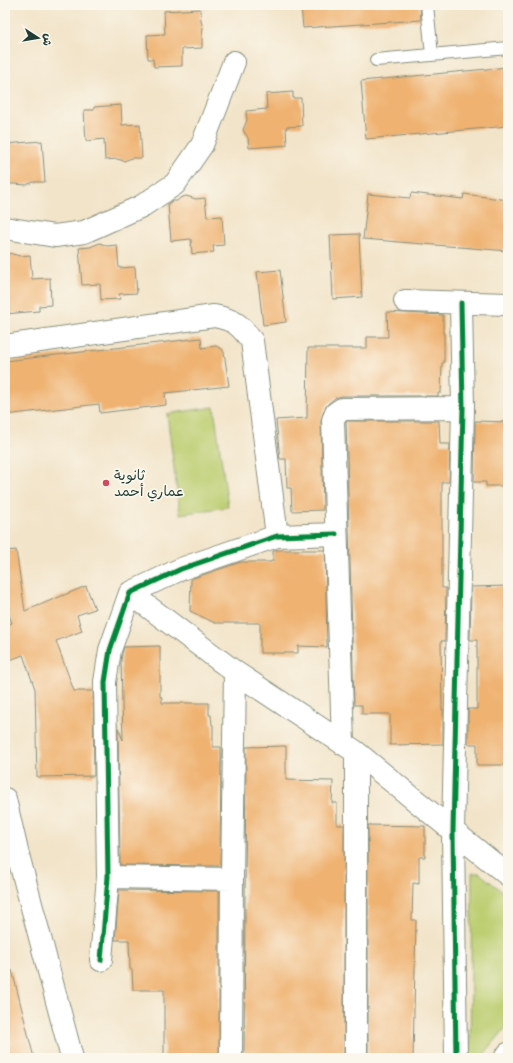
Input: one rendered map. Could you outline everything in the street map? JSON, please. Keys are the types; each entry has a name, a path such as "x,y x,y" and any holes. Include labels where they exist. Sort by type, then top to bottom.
{"street":[{"path":"5,228 55,236 84,232 142,206 175,184 202,145 234,62"},
{"path":"405,301 508,304"},
{"path":"456,1058 453,831 462,408 461,303"},
{"path":"5,346 214,316 229,319 241,327 252,341 277,536"},
{"path":"356,1058 350,748 336,534 333,420 336,413 342,409 462,408"},
{"path":"101,960 108,877 105,682 110,650 130,593 181,569 277,536 336,534"},
{"path":"130,593 235,672 350,748 508,875"},
{"path":"231,1058 235,672"},
{"path":"5,799 17,851 72,1058"},
{"path":"108,877 232,879"},
{"path":"505,1058 508,1054"}],"lane":[{"path":"426,5 432,55"},
{"path":"376,60 508,48"}],"green space":[{"path":"214,407 228,507 180,514 167,414"},
{"path":"472,873 479,873 508,896 508,1025 481,1058 470,1058"}],"building":[{"path":"301,5 420,5 421,20 303,28"},
{"path":"200,9 203,28 202,48 182,49 182,66 154,67 153,59 148,59 147,35 165,34 164,11"},
{"path":"508,67 508,126 366,139 361,81"},
{"path":"293,92 293,98 301,98 302,126 286,127 287,145 249,148 248,138 243,130 247,120 246,111 267,109 266,94"},
{"path":"121,105 122,125 140,124 142,158 132,158 124,161 117,159 105,160 104,139 86,141 84,110 94,110 94,107"},
{"path":"42,141 45,182 33,182 26,185 5,184 5,144"},
{"path":"411,193 463,199 464,194 508,200 508,251 363,239 368,194 410,198"},
{"path":"186,196 196,199 205,198 207,217 222,216 224,245 213,246 214,252 192,254 191,239 171,241 168,204"},
{"path":"359,234 362,297 333,299 330,235"},
{"path":"100,243 107,246 117,245 119,268 135,267 137,293 119,294 120,299 101,300 100,284 82,285 79,248 90,247"},
{"path":"5,252 20,256 30,255 32,279 50,278 51,305 39,306 39,311 5,314"},
{"path":"280,270 286,322 263,325 257,272"},
{"path":"387,312 443,315 444,363 442,363 441,393 438,393 438,396 342,396 335,398 325,408 321,420 323,510 292,511 291,488 287,488 286,459 280,459 276,420 307,418 308,348 367,348 367,337 388,337"},
{"path":"201,338 202,348 216,346 224,352 229,386 165,393 166,405 100,413 99,404 5,415 5,361"},
{"path":"346,421 439,421 440,444 450,444 449,482 442,482 442,588 446,588 445,641 441,641 443,744 390,745 390,714 362,714 362,705 354,705"},
{"path":"475,421 508,422 508,486 486,486 486,482 474,482"},
{"path":"16,550 25,611 86,586 95,609 77,615 82,631 56,641 74,691 93,691 94,776 37,777 35,689 23,655 5,662 5,625 12,623 8,612 5,612 5,551"},
{"path":"325,550 327,647 298,646 298,653 260,653 260,623 215,623 190,611 191,579 241,562 271,562 273,561 273,551"},
{"path":"508,586 508,765 477,765 477,744 468,744 468,709 477,709 477,640 470,640 471,587"},
{"path":"160,646 160,697 162,697 162,703 209,703 209,715 211,715 213,725 213,747 221,747 220,866 120,865 118,728 123,740 122,653 124,647"},
{"path":"286,746 286,780 333,781 332,803 337,803 337,825 344,825 344,1058 244,1058 246,747"},
{"path":"368,825 425,826 425,857 419,857 419,884 413,883 412,920 416,920 413,1058 368,1058"},
{"path":"119,890 219,891 219,1058 164,1058 164,990 133,990 132,970 130,969 129,940 115,940"},
{"path":"12,970 34,1058 5,1058 5,971"}],"cycle path":[{"path":"456,1058 453,831 463,408 461,303"},
{"path":"101,960 108,877 105,682 110,650 130,593 181,569 277,536 336,534"}],"place":[{"name":"ثانوية عماري أحمد","path":"106,483"}]}
